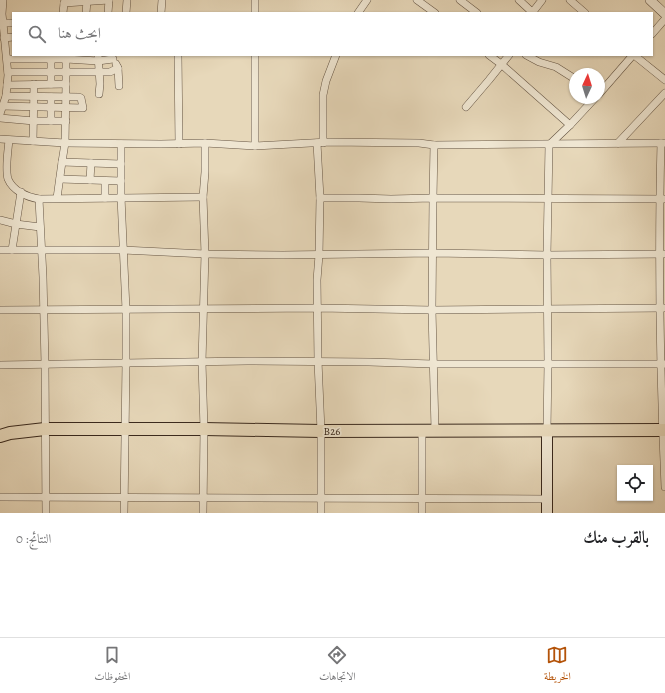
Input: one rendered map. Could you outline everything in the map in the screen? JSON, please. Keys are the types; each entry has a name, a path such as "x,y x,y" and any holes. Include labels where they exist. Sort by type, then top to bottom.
{"highway":[{"name":"B26","path":"0,436 10,433 45,429 321,431 664,430"}],"main road":[{"path":"547,430 547,513"}],"street":[{"path":"3,0 2,14 4,38 9,49 5,69 7,85 6,96 1,110 34,107 83,108 81,98 79,97 6,96"},
{"path":"63,12 65,1 109,0 108,12"},
{"path":"126,12 127,0"},
{"path":"162,0 162,12"},
{"path":"255,0 255,12"},
{"path":"359,12 367,0"},
{"path":"417,0 433,12"},
{"path":"460,0 476,12"},
{"path":"519,0 531,12"},
{"path":"533,12 542,0"},
{"path":"570,0 584,12"},
{"path":"650,0 665,14"},
{"path":"86,12 87,1"},
{"path":"653,33 665,19"},
{"path":"3,23 12,23"},
{"path":"4,38 12,37"},
{"path":"178,56 179,144"},
{"path":"255,56 256,146"},
{"path":"321,513 321,431 317,280 319,255 320,143 323,95 326,81 336,56"},
{"path":"490,56 570,125"},
{"path":"466,107 507,56"},
{"path":"528,56 556,68 569,76"},
{"path":"605,87 633,56"},
{"path":"635,56 665,80"},
{"path":"7,60 35,57 113,57 118,68 118,86"},
{"path":"35,57 35,72"},
{"path":"51,57 51,84"},
{"path":"57,198 66,142 66,57"},
{"path":"82,57 82,72"},
{"path":"98,58 100,84 99,94"},
{"path":"5,69 35,72 110,72 118,68"},
{"path":"33,141 34,84"},
{"path":"7,85 66,84"},
{"path":"618,143 665,93"},
{"path":"51,97 51,121"},
{"path":"547,430 547,198 549,145 589,104"},
{"path":"0,118 34,121 66,121"},
{"path":"0,139 121,144 205,143 256,146 369,142 419,143 434,145 663,143 662,254 665,487"},
{"path":"9,140 7,169 8,179 14,188 25,195 39,199 203,197"},
{"path":"203,513 204,429 202,362 205,254 203,197 205,143"},
{"path":"121,144 121,197 126,310 124,513"},
{"path":"434,145 432,310 435,430"},
{"path":"62,162 121,164"},
{"path":"90,180 91,163"},
{"path":"60,179 121,181"},
{"path":"105,180 105,198"},
{"path":"12,250 21,192"},
{"path":"320,198 662,199"},
{"path":"39,199 44,311 46,513"},
{"path":"0,220 40,228"},
{"path":"0,250 123,250 205,254 319,255 433,253 547,255 662,254"},
{"path":"0,310 44,311 318,308 432,310 663,308"},
{"path":"0,365 126,362 318,361 433,364 663,364"},
{"path":"422,430 422,513"},
{"path":"0,498 548,499"}]}
